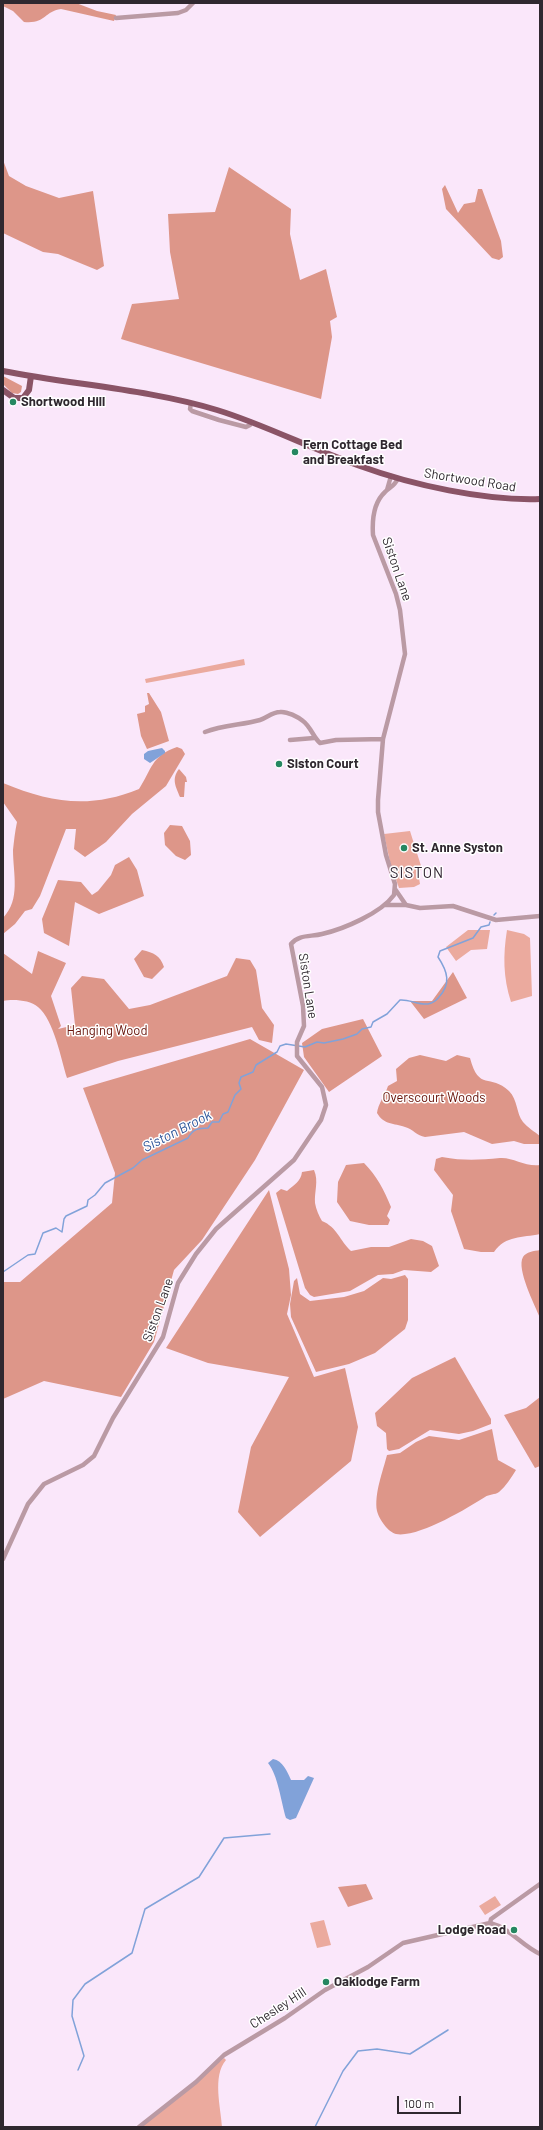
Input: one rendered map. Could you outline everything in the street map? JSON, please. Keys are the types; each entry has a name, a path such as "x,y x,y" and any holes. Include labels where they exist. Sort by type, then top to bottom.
{"main road":[{"path":"3,371 142,392 191,403 251,422 355,464 394,477"},
{"path":"3,390 14,398 23,398 29,390 30,376"},
{"name":"Shortwood Road","path":"394,477 497,498 540,499"}],"street":[{"path":"116,18 178,13 186,10 193,3"},
{"name":"Siston Lane","path":"394,477 396,484 387,490 375,508 372,525 396,594 400,610 405,654 383,739 378,812 395,889"},
{"path":"205,732 225,725 262,720 274,713 281,712 303,721 312,731 314,738 320,743 336,740 383,739"},
{"path":"290,740 314,738"},
{"path":"385,905 394,895 395,889"},
{"path":"395,889 406,905"},
{"path":"385,905 406,905 420,908 453,906 496,920 540,916"},
{"name":"Siston Lane","path":"3,1559 28,1504 44,1484 84,1465 94,1456 113,1418 163,1337 178,1283 196,1254 216,1229 294,1160 321,1120 326,1105 325,1094 311,1071 299,1060 296,1047 304,1026 303,1006 291,944 295,939 303,936 321,935 339,929 385,905"},
{"path":"540,1884 491,1919 490,1923 503,1928 530,1950 540,1954"},
{"name":"Chesley Hill","path":"139,2127 196,2082 224,2055 285,2018 324,1990 368,1967 402,1943 490,1923"}],"shaded area":[{"path":"244,659 245,665 146,683 145,679"},
{"path":"410,831 422,869 418,872 420,884 414,887 399,888 390,862 384,834"},
{"path":"468,930 490,930 487,949 471,950 456,961 446,947"},
{"path":"507,930 524,934 530,938 532,996 511,1002 506,984 504,966"},
{"path":"495,1896 501,1905 485,1915 479,1906"},
{"path":"324,1920 331,1945 317,1948 310,1923"},
{"path":"224,2058 226,2060 219,2075 218,2083 222,2127 141,2127"}],"green space":[{"path":"3,3 76,3 97,11 116,15 114,21 61,9 51,13 41,20 24,22 13,11 3,6"},
{"path":"3,160 9,176 26,186 59,198 93,191 104,266 97,270 58,254 43,252 3,233"},
{"path":"229,167 291,209 290,234 300,280 326,269 337,317 330,321 332,337 321,399 121,339 132,304 179,299 170,252 168,214 215,212"},
{"path":"445,185 458,213 464,204 475,202 478,189 482,189 501,241 503,257 499,260 492,258 446,209 442,189"},
{"path":"3,376 22,386 21,392 18,394 12,393 3,384"},
{"path":"147,693 149,693 161,712 169,741 147,749 141,736 137,714 145,712 145,706 149,704"},
{"path":"177,747 182,749 185,754 166,786 132,814 106,842 85,857 74,849 76,829 66,829 40,896 32,909 25,911 15,924 3,934 3,918 9,911 12,903 15,886 13,850 17,822 3,802 3,783 21,790 54,799 87,801 104,799 139,789 157,759 168,751"},
{"path":"179,769 186,777 187,782 185,782 184,797 180,797 175,783 175,776"},
{"path":"170,825 182,826 190,841 191,855 185,860 176,856 165,845 164,833"},
{"path":"129,857 137,870 144,896 99,914 75,902 69,946 44,933 42,919 58,880 81,882 92,895 98,891 111,875 115,865"},
{"path":"142,950 156,955 161,960 164,967 152,979 144,977 134,959"},
{"name":"Hanging Wood","path":"38,951 66,963 51,996 61,1026 58,1029 75,1025 71,988 82,976 104,979 129,1009 150,1005 227,976 236,958 250,960 256,970 262,1008 274,1025 272,1043 259,1040 252,1027 118,1061 67,1078 53,1030 44,1013 35,1005 26,1001 3,1001 3,953 32,974"},
{"path":"453,972 467,998 424,1019 410,1001 432,1001"},
{"path":"363,1019 382,1056 329,1092 304,1057 302,1043 322,1029"},
{"path":"250,1039 304,1070 255,1160 202,1240 174,1270 154,1342 121,1397 44,1381 3,1399 3,1282 20,1282 112,1203 115,1173 83,1088"},
{"name":"Overscourt Woods","path":"420,1055 446,1061 457,1055 470,1058 473,1068 481,1079 496,1083 509,1091 516,1102 519,1115 523,1122 540,1136 540,1144 524,1144 514,1141 492,1144 464,1132 425,1137 408,1128 383,1120 377,1113 388,1086 397,1081 396,1069 409,1058"},
{"path":"442,1157 471,1160 505,1158 529,1165 540,1165 540,1234 509,1240 494,1252 481,1252 464,1249 451,1211 453,1195 434,1170 436,1159"},
{"path":"364,1163 380,1184 391,1207 387,1216 390,1220 388,1225 369,1225 350,1221 337,1202 338,1182 346,1165"},
{"path":"314,1170 316,1182 315,1203 319,1215 322,1221 335,1230 351,1251 371,1247 389,1247 411,1239 423,1241 432,1246 439,1266 431,1272 404,1270 393,1274 378,1275 350,1291 314,1297 310,1295 305,1288 276,1193 281,1189 287,1191 295,1185 302,1172"},
{"path":"269,1190 289,1269 291,1295 287,1314 314,1377 345,1368 358,1427 351,1461 260,1537 238,1512 251,1447 289,1377 208,1363 166,1348"},
{"path":"540,1250 540,1318 524,1278 522,1263 523,1257 526,1254"},
{"path":"405,1275 408,1279 408,1320 405,1329 375,1353 349,1364 316,1372 291,1317 290,1304 294,1281 297,1278 300,1294 310,1301 344,1297 364,1291 383,1278 391,1279"},
{"path":"455,1357 491,1419 491,1424 473,1431 459,1434 430,1430 399,1449 389,1451 387,1449 386,1433 377,1426 375,1413 412,1378"},
{"path":"540,1397 540,1466 535,1468 504,1415 526,1408"},
{"path":"492,1429 498,1460 516,1470 502,1490 487,1496 442,1522 417,1532 396,1534 387,1528 378,1514 376,1504 379,1483 387,1455 400,1453 416,1442 429,1436 459,1440"},
{"path":"366,1884 373,1899 348,1907 338,1887"}],"water":[{"path":"162,748 165,753 150,763 144,759 144,754 148,751"},
{"path":"273,1759 282,1764 291,1780 304,1780 308,1776 314,1778 296,1818 290,1820 286,1818 277,1781 268,1763"}],"waterway":[{"name":"Siston Brook","path":"3,1272 28,1255 35,1254 43,1233 56,1228 62,1232 64,1219 66,1216 87,1206 88,1200 95,1195 105,1183 133,1168 142,1160 188,1138 196,1130 208,1128 212,1122 219,1122 223,1114 228,1112 235,1095 241,1089 239,1083 241,1077 253,1072 256,1065 277,1052 280,1046 286,1044 305,1047 317,1042 324,1043 357,1034 362,1029 371,1027 373,1022 387,1014 400,1000 424,1004 434,1002 443,992 447,983 446,973 438,957 440,951 473,938 481,927 489,925 490,922"},
{"path":"78,2070 84,2056 72,2016 73,2000 85,1984 132,1953 145,1909 199,1877 224,1838 270,1834"},
{"path":"315,2127 343,2071 358,2051 377,2049 410,2054 448,2030"}],"place":[{"name":"Shortwood Hill","path":"13,402"},
{"name":"Fern Cottage Bed and Breakfast","path":"295,452"},
{"name":"Siston Court","path":"279,764"},
{"name":"St. Anne Syston","path":"404,848"},
{"name":"Lodge Road","path":"514,1930"},
{"name":"Oaklodge Farm","path":"326,1982"}],"district":[{"name":"SISTON","path":"417,873"}]}
